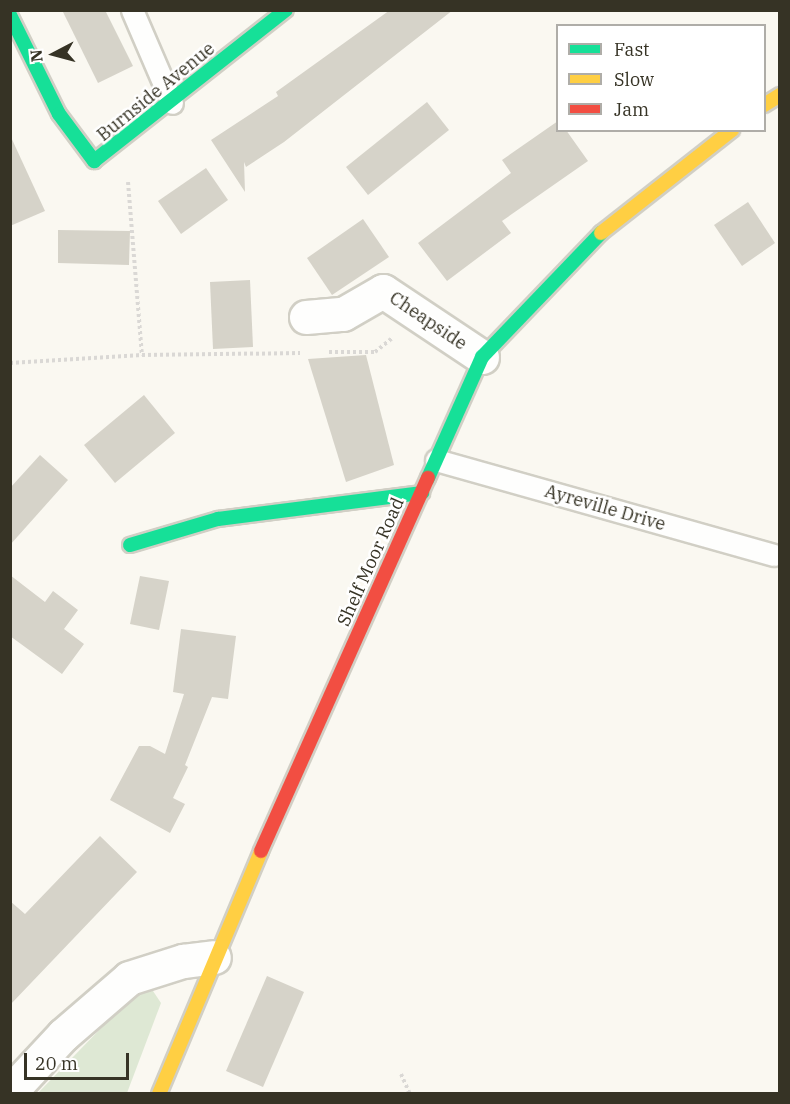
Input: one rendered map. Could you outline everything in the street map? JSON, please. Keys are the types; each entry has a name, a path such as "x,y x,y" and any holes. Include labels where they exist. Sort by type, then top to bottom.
{"street":[{"name":"Burnside Avenue","path":"10,15 59,114 94,161 124,141 286,10"},
{"path":"766,104 780,95"},
{"name":"Shelf Moor Road","path":"159,1094 214,957 482,357 587,244 729,132"},
{"name":"Cheapside","path":"306,317 343,314 383,291 482,357"},
{"path":"130,545 218,519 422,493"},
{"path":"10,1092 63,1035 129,978 183,961 214,957"}],"lane":[{"path":"132,10 172,103"},
{"name":"Ayreville Drive","path":"436,460 774,555"}],"path":[{"path":"124,141 142,355"},
{"path":"317,352 375,352 420,315"},
{"path":"10,363 142,355 305,353"},
{"path":"401,1074 410,1094"}],"green space":[{"path":"141,987 153,991 161,1003 127,1093 37,1094"}],"building":[{"path":"62,10 105,10 133,66 98,83"},
{"path":"390,10 453,10 284,142 246,167 244,162 245,192 211,140 278,96 276,92"},
{"path":"427,102 449,130 368,195 346,167"},
{"path":"556,122 556,132 567,132 588,161 502,221 511,233 447,281 418,243 511,173 502,160"},
{"path":"10,135 45,211 10,226"},
{"path":"206,168 228,200 181,234 158,201"},
{"path":"748,202 775,243 742,266 714,225"},
{"path":"363,219 389,257 332,295 307,258"},
{"path":"58,230 130,231 129,265 58,263"},
{"path":"250,280 253,347 213,349 210,282"},
{"path":"366,355 394,465 346,482 308,359"},
{"path":"144,395 175,433 115,483 84,445"},
{"path":"40,455 68,480 10,545 10,488"},
{"path":"10,575 45,602 53,591 78,610 64,629 84,644 62,674 10,636"},
{"path":"140,576 169,581 159,630 130,624"},
{"path":"181,629 236,636 228,699 212,697 185,765 188,767 173,798 185,804 170,833 110,800 139,746 150,746 165,754 184,694 173,692"},
{"path":"100,836 137,872 10,1005 10,901 25,914"},
{"path":"267,976 304,992 263,1087 226,1071"}],"traffic: fast":[{"path":"10,15 59,114 94,161 286,10"},
{"path":"428,478 482,357 601,233"},
{"path":"130,545 218,519 422,493"}],"traffic: slow":[{"path":"766,104 780,95"},
{"path":"601,233 729,132"},
{"path":"159,1094 261,851"}],"traffic: jam":[{"path":"261,851 428,478"}]}
